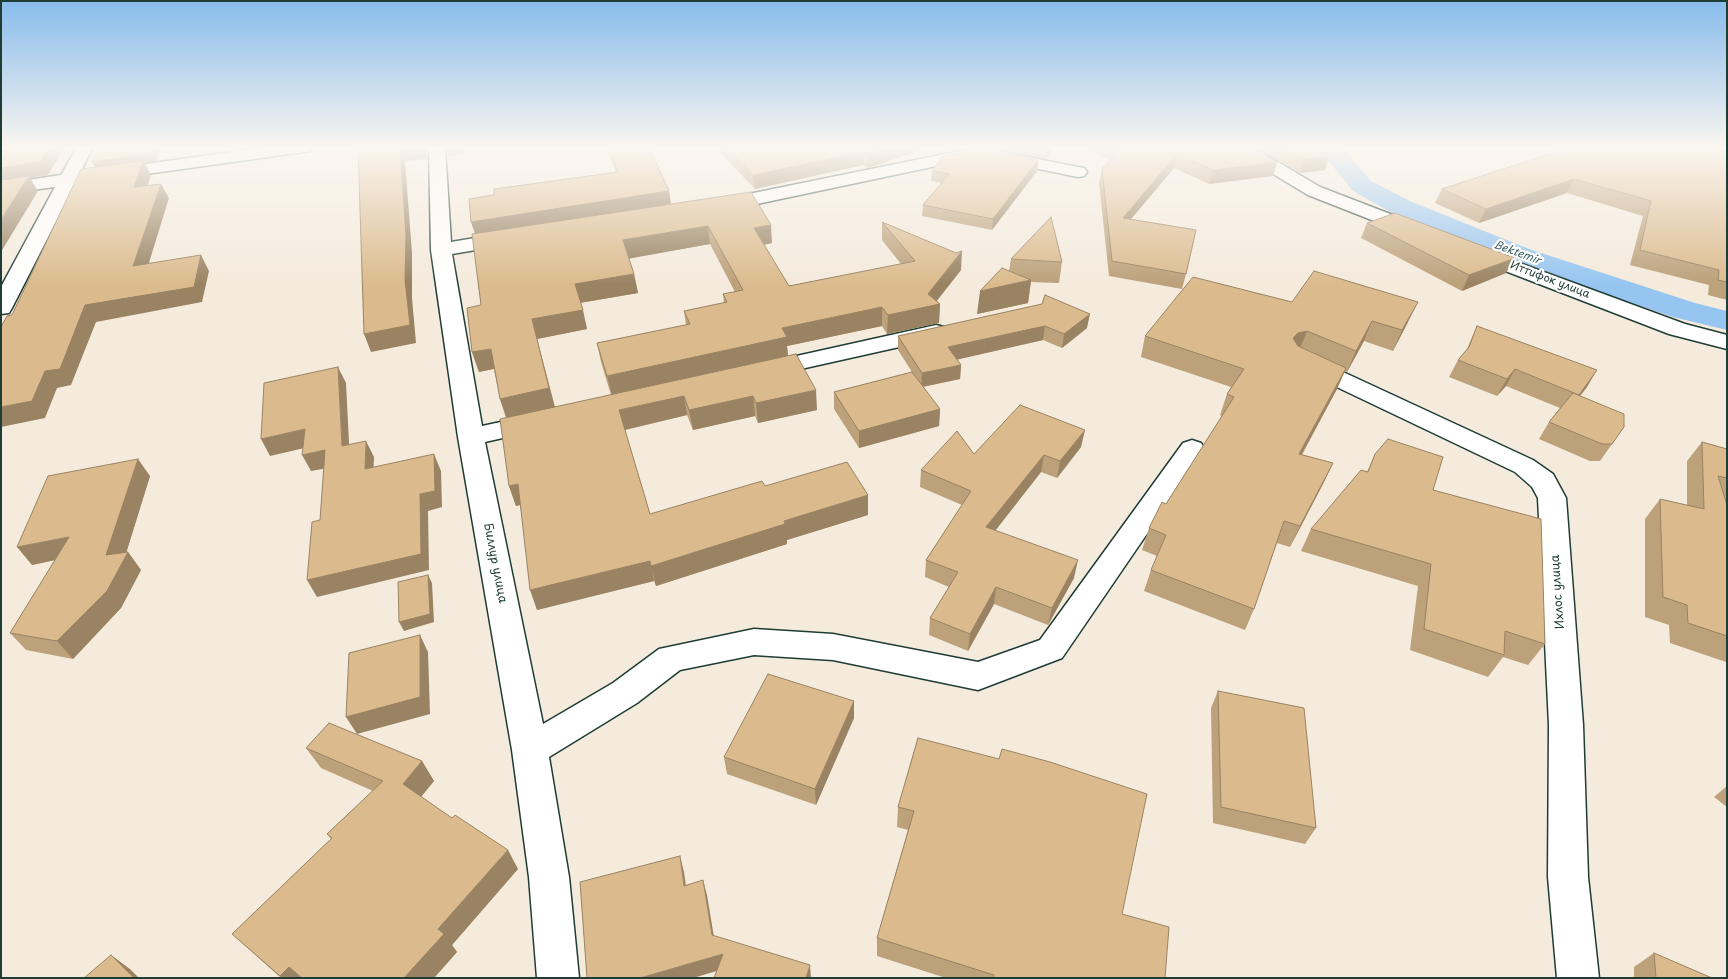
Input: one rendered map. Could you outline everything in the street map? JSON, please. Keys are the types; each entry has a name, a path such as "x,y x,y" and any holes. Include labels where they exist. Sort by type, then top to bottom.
{"street":[{"path":"1,308 60,193"},
{"name":"Биллур улица","path":"439,193 441,250 471,436 530,750 549,877 558,978"},
{"path":"700,208 784,193"},
{"name":"Иттифок улица","path":"1318,193 1677,329 1727,342"},
{"path":"441,250 527,236"},
{"path":"741,376 953,328"},
{"name":"Ихлос улица","path":"1299,360 1524,466 1543,481 1552,498 1566,725 1568,877 1578,978"},
{"path":"471,436 558,417"},
{"path":"530,750 625,693 671,658 754,642 832,647 978,676 1051,649 1192,449"}],"building":[{"path":"1,193 18,193 1,220"},
{"path":"70,193 158,193 133,266 201,255 194,287 85,305 60,369 45,371 32,401 1,407 1,327 7,316 12,315"},
{"path":"359,193 403,193 406,236 405,280 410,325 364,334"},
{"path":"494,193 658,193 471,222 469,199 494,195"},
{"path":"751,193 771,225 754,228 789,286 915,261 882,222 956,253 962,251 928,294 940,304 888,315 882,307 782,328 787,337 607,376 597,343 690,324 684,311 727,302 723,294 743,290 708,226 623,240 634,274 575,284 583,310 532,319 549,388 500,399 491,349 472,352 467,308 481,305 472,234"},
{"path":"933,193 1013,193 993,219 923,205"},
{"path":"1105,193 1144,193 1123,218 1196,230 1186,274 1112,261"},
{"path":"1450,193 1534,193 1486,209"},
{"path":"1622,193 1727,193 1727,282 1718,280 1719,270 1640,250 1651,201"},
{"path":"1395,213 1515,258 1469,275 1367,223"},
{"path":"1051,217 1062,262 1011,259"},
{"path":"1002,268 1031,280 980,291"},
{"path":"1314,271 1418,302 1402,330 1372,321 1356,351 1307,331 1298,333 1293,338 1298,346 1346,368 1299,454 1333,463 1300,526 1284,521 1254,609 1151,570 1166,535 1149,528 1162,502 1166,504 1234,397 1227,394 1244,369 1145,336 1193,277 1292,302"},
{"path":"1045,295 1090,314 1064,334 1045,326 948,347 961,365 922,373 898,336 1042,304"},
{"path":"1477,326 1597,370 1579,395 1515,369 1507,379 1458,360 1469,347"},
{"path":"796,354 816,390 756,403 753,396 689,410 684,396 619,410 650,514 762,481 765,486 847,462 868,495 784,521 785,524 651,566 650,561 530,590 518,484 509,486 500,419"},
{"path":"338,367 342,446 366,441 365,469 434,454 435,491 420,494 421,554 307,580 312,522 320,520 325,450 302,455 305,429 261,439 264,383"},
{"path":"912,372 940,409 859,431 834,392"},
{"path":"1573,393 1624,414 1624,427 1612,444 1602,444 1549,422"},
{"path":"1020,405 1085,430 1060,461 1044,455 986,527 1078,560 1052,608 996,587 970,634 930,618 958,572 926,560 971,491 921,470 957,431 974,454"},
{"path":"1388,439 1443,457 1433,490 1541,519 1545,644 1505,631 1504,655 1424,629 1431,564 1311,529 1361,470 1368,472 1375,454"},
{"path":"1702,442 1727,449 1727,478 1718,476 1727,505 1727,636 1688,623 1687,605 1663,597 1660,499 1704,509"},
{"path":"138,459 106,555 128,552 107,591 57,641 10,633 69,537 17,547 48,476"},
{"path":"428,575 430,614 399,622 398,582"},
{"path":"420,635 420,697 346,717 349,653"},
{"path":"768,674 854,701 815,789 724,757"},
{"path":"1218,691 1304,708 1316,828 1221,807"},
{"path":"329,723 422,761 403,784 452,818 455,815 508,850 438,929 444,934 404,978 302,978 289,967 280,976 232,934 332,838 327,834 383,781 306,748"},
{"path":"918,738 999,759 1002,749 1050,762 1147,794 1122,914 1169,927 1165,978 994,978 994,975 877,938 914,811 898,807"},
{"path":"680,856 684,886 703,880 712,935 810,965 806,978 714,978 723,954 640,978 587,978 580,882"},
{"path":"1654,953 1712,978 1656,978"},
{"path":"111,955 134,978 84,978"}],"waterway":[{"name":"Bektemir","path":"1374,193 1403,208 1519,255 1684,310 1727,321"}]}
